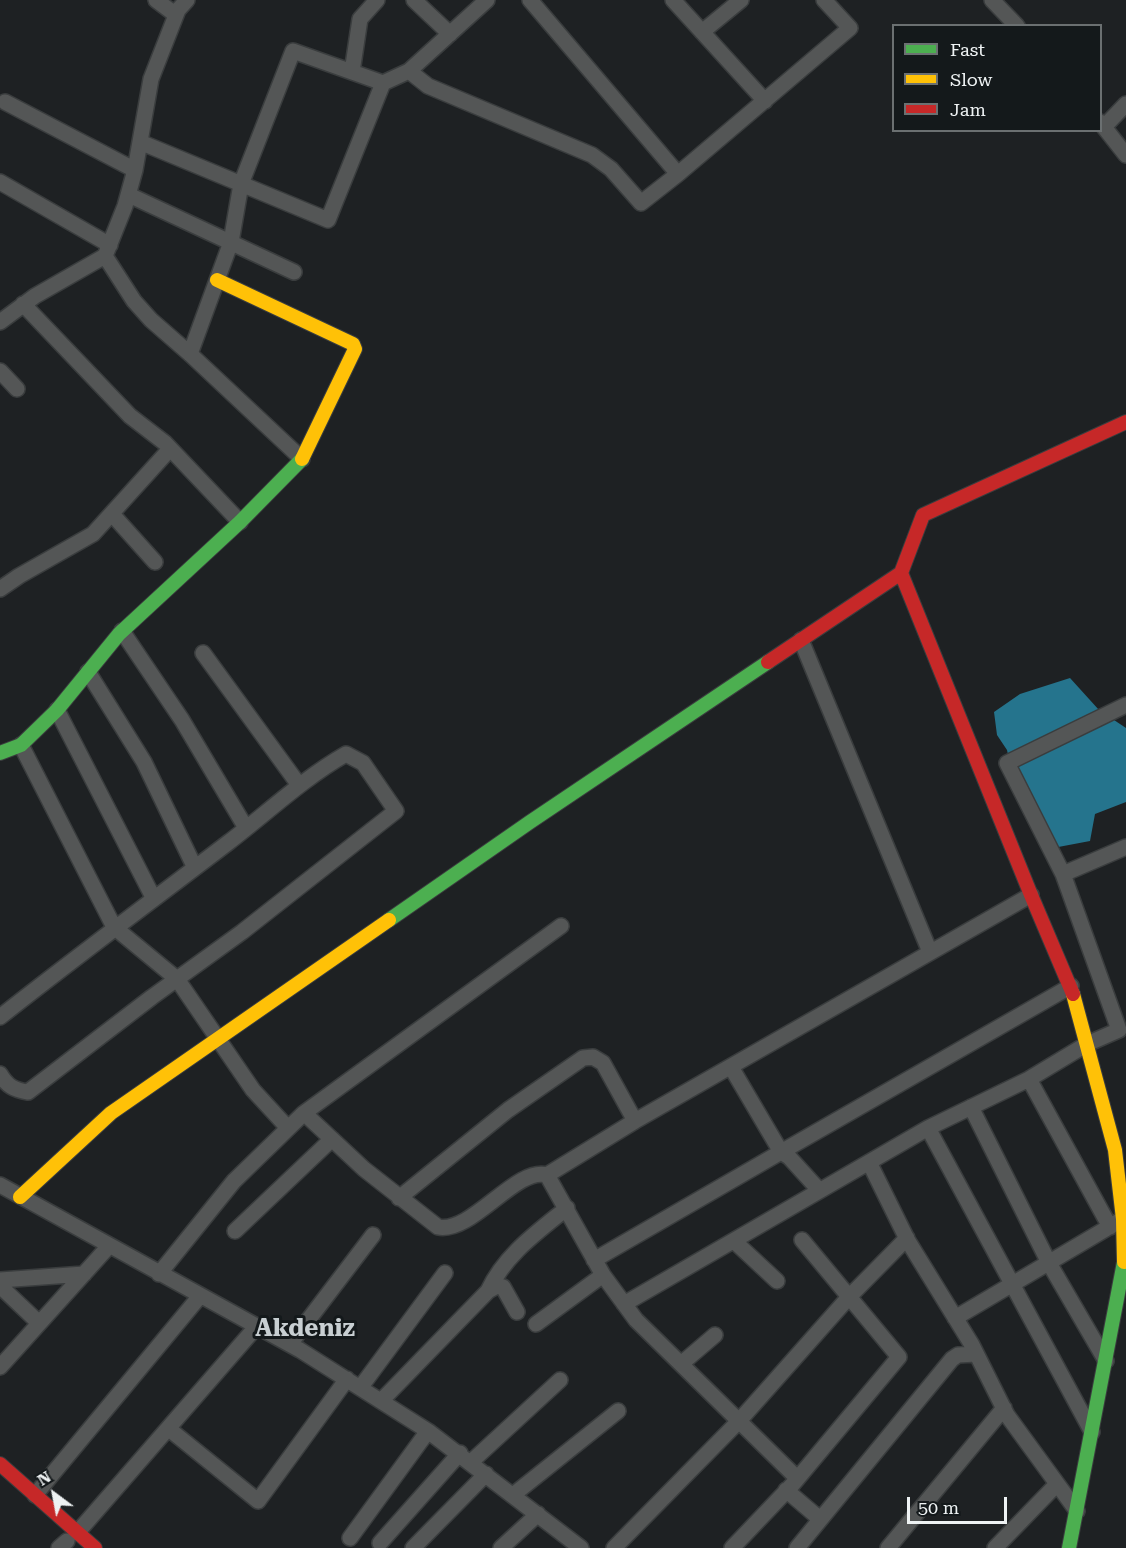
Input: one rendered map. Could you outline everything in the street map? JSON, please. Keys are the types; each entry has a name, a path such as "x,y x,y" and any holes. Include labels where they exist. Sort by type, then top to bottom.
{"street":[{"path":"156,0 176,15"},
{"path":"1,320 107,251 129,195 151,79 176,15 187,0"},
{"path":"352,72 360,19 376,0"},
{"path":"140,142 328,220 383,83 409,71 487,0"},
{"path":"530,0 678,174"},
{"path":"673,0 765,101"},
{"path":"702,32 741,0"},
{"path":"409,71 428,86 592,155 611,169 642,203 850,28 824,0"},
{"path":"993,0 1015,24"},
{"path":"416,1 450,34"},
{"path":"190,354 231,242 242,184 293,51 383,83"},
{"path":"5,102 135,170"},
{"path":"1126,104 1102,125 1126,155"},
{"path":"0,182 107,251 134,301 151,320 302,459"},
{"path":"129,195 294,272"},
{"path":"0,753 21,745 57,710 122,631 240,522 302,459 355,349 353,344 217,280"},
{"path":"23,304 130,416 170,449 240,522"},
{"path":"0,371 17,389"},
{"path":"20,1197 111,1113 530,822 901,573 923,515 1126,422"},
{"path":"0,589 93,534 170,449"},
{"path":"112,514 155,562"},
{"path":"901,573 1031,895 1071,986 1115,1150 1125,1264 1069,1548"},
{"path":"122,631 182,720 246,828"},
{"path":"801,640 930,952"},
{"path":"202,654 299,785"},
{"path":"87,672 144,762 195,868"},
{"path":"624,1304 928,1128 1029,1079 1087,1044 1119,1030 1064,874 1007,763 1126,705"},
{"path":"57,710 153,899"},
{"path":"21,745 114,927 177,979 253,1090 288,1128"},
{"path":"0,1017 114,927 195,868 317,771 346,754 363,763 396,811 242,932 28,1092 14,1090 0,1074"},
{"path":"1064,874 1126,847"},
{"path":"304,1113 399,1198 438,1227 458,1225 519,1182 537,1174 547,1175 635,1121 1031,895"},
{"path":"159,1274 234,1181 304,1113 561,926"},
{"path":"594,1260 1071,986"},
{"path":"399,1198 508,1110 583,1058 593,1057 603,1064 635,1121"},
{"path":"731,1067 781,1152 789,1157 819,1190"},
{"path":"1029,1079 1120,1221"},
{"path":"971,1107 1049,1263 1106,1361"},
{"path":"928,1128 1092,1432"},
{"path":"235,1231 332,1139"},
{"path":"869,1162 907,1238 955,1317 1004,1408 1077,1512"},
{"path":"547,1175 603,1275 636,1320 797,1478"},
{"path":"0,1185 290,1344 347,1379 428,1431 578,1546"},
{"path":"381,1401 488,1291 497,1272 524,1242 567,1208"},
{"path":"955,1317 1120,1221"},
{"path":"290,1344 373,1235"},
{"path":"614,1548 739,1421 849,1297 907,1238"},
{"path":"732,1548 797,1478 899,1357 802,1240"},
{"path":"734,1241 777,1281"},
{"path":"0,1367 109,1246"},
{"path":"360,1388 445,1273"},
{"path":"0,1280 84,1274"},
{"path":"536,1324 603,1275"},
{"path":"0,1286 39,1323"},
{"path":"488,1291 498,1286 503,1287 518,1312"},
{"path":"35,1495 200,1296"},
{"path":"69,1543 257,1326"},
{"path":"681,1364 715,1335"},
{"path":"797,1548 952,1359 958,1355 976,1354"},
{"path":"169,1429 258,1501 347,1379"},
{"path":"380,1543 465,1458 560,1380"},
{"path":"888,1548 1004,1408"},
{"path":"513,1495 618,1411"},
{"path":"350,1538 428,1431"},
{"path":"0,1464 35,1495 69,1543"},
{"path":"413,1548 486,1474"},
{"path":"0,1481 69,1543 94,1548"},
{"path":"995,1548 1057,1484"},
{"path":"786,1490 820,1519"},
{"path":"501,1548 538,1514"}],"water":[{"path":"1070,678 1099,710 1126,728 1126,802 1095,814 1090,841 1053,848 1018,801 1007,750 997,735 994,712 1020,694"}],"traffic: fast":[{"path":"0,753 21,745 57,710 119,634 240,522 302,459"},
{"path":"389,920 768,662"},
{"path":"1069,1548 1124,1262"}],"traffic: slow":[{"path":"217,280 353,344 355,349 302,459"},
{"path":"20,1197 111,1113 389,920"},
{"path":"1073,994 1115,1150 1123,1219 1124,1262"}],"traffic: jam":[{"path":"768,662 901,573 923,515 1126,422"},
{"path":"901,573 1073,994"},
{"path":"0,1464 95,1548"}],"district":[{"name":"Akdeniz","path":"305,1329"}]}
